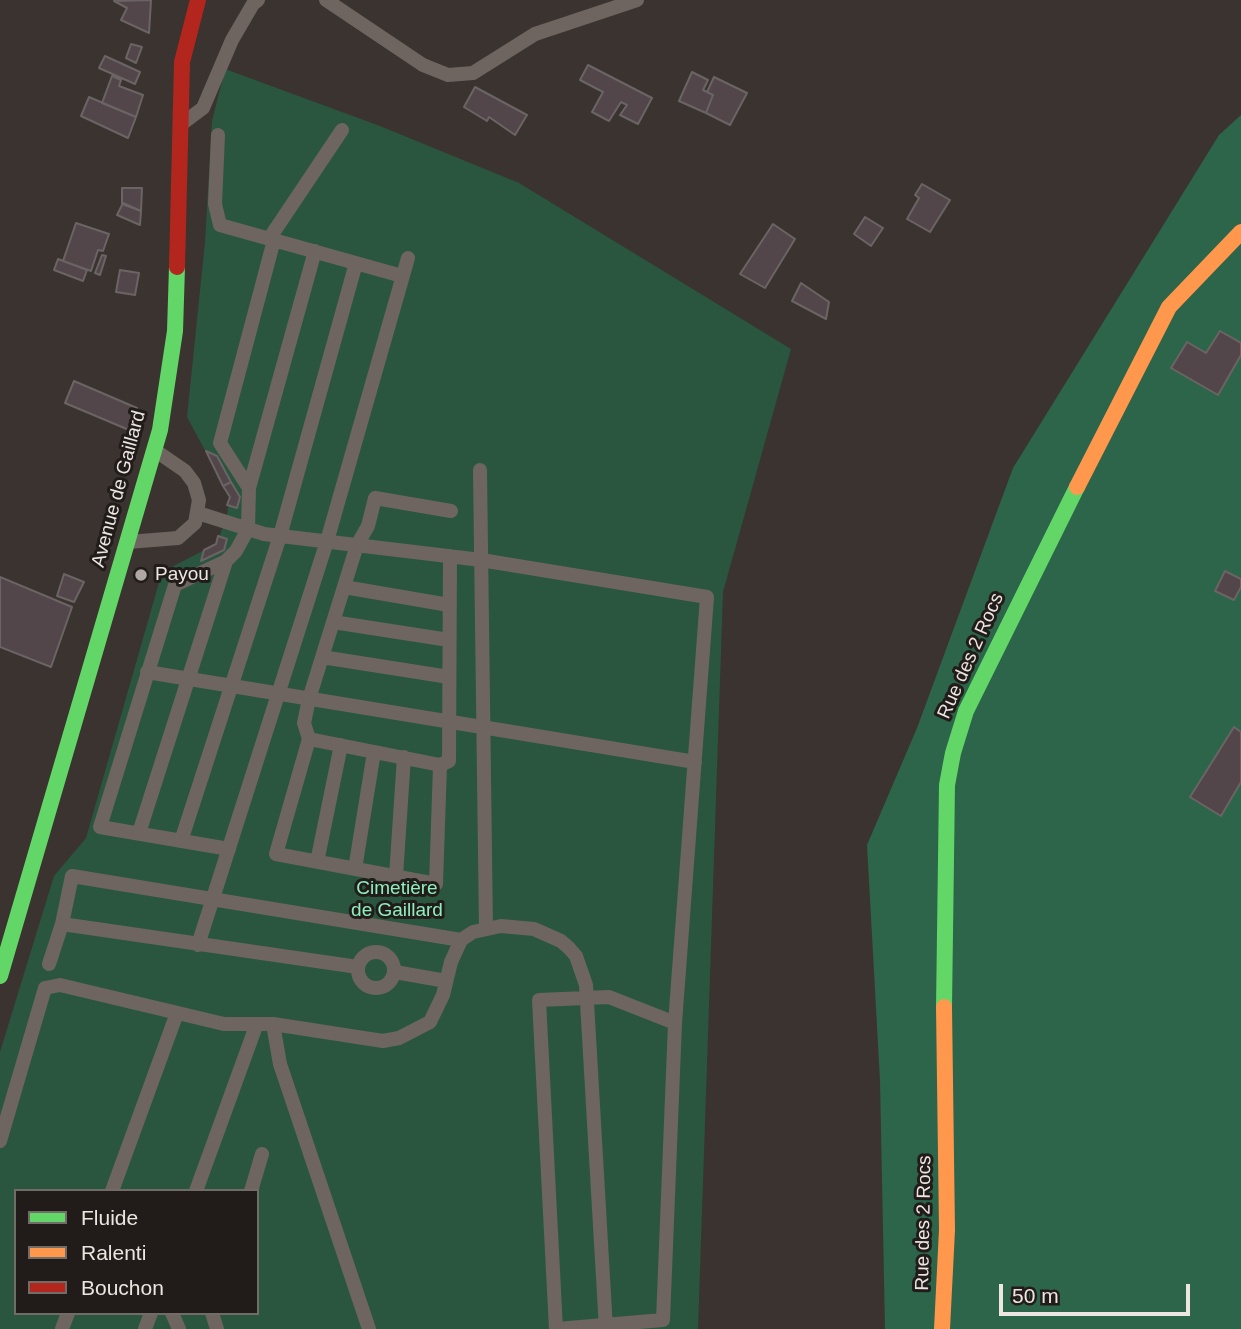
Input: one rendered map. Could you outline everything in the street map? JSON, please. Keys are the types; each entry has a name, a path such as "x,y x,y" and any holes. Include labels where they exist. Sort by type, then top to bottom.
{"street":[{"name":"Avenue de Gaillard","path":"0,976 154,451 175,331 182,62 198,0"},
{"name":"Rue des 2 Rocs","path":"942,1329 947,1230 943,940 947,785 953,753 966,711 1010,618 1170,307 1241,232"}],"lane":[{"path":"179,125 192,119 203,108 232,40 258,0"},
{"path":"326,0 423,65 448,75 473,73 535,34 637,0"},
{"path":"249,488 220,443 271,240 342,130"},
{"path":"218,135 215,204 220,225 402,276"},
{"path":"229,849 100,827 176,585 226,561 236,551 248,529 249,488 315,251"},
{"path":"198,945 327,541 408,258"},
{"path":"181,841 280,536 356,263"},
{"path":"127,542 178,538 189,531 198,513 198,492 191,477 154,451"},
{"path":"480,470 486,928"},
{"path":"440,765 436,884 276,854 309,739 304,723 309,699 357,545 368,526 375,498 451,511"},
{"path":"198,513 280,536 481,560 707,597 674,1023 663,1320 606,1327 557,1329 539,1000 609,997 674,1023"},
{"path":"309,739 440,765 449,761 450,556"},
{"path":"139,834 226,561"},
{"path":"344,587 449,605"},
{"path":"333,622 449,640"},
{"path":"322,657 449,677"},
{"path":"147,671 695,762"},
{"path":"317,862 341,745"},
{"path":"355,869 374,752"},
{"path":"396,876 404,757"},
{"path":"49,964 62,924 72,876 213,897 461,940 486,928 517,926 561,940 576,956 588,997 606,1327"},
{"path":"62,924 358,967"},
{"path":"0,1141 45,988 60,985 224,1024 273,1024 362,1039 399,1038 429,1021 461,940"},
{"path":"379,951 393,961 395,972 390,983 374,988 363,983 358,967 368,953 379,951"},
{"path":"395,972 446,981"},
{"path":"113,1189 177,1013"},
{"path":"273,1024 280,1064 369,1329"},
{"path":"197,1189 256,1026"},
{"path":"252,1189 262,1154"}],"green space":[{"name":"Cimetière de Gaillard","path":"225,69 380,126 519,183 791,349 723,592 698,1329 0,1329 0,1052 54,876 86,838 162,572 216,544 226,520 230,497 187,417 205,242 212,121"},
{"path":"1241,115 1241,1329 885,1329 880,1081 867,845 917,728 1013,468 1219,135"}],"building":[{"path":"151,0 149,33 121,20 127,8 114,1"},
{"path":"131,44 142,47 136,63 126,58"},
{"path":"105,56 140,72 135,84 99,68"},
{"path":"588,65 652,98 638,124 620,115 627,105 621,102 609,121 592,112 603,92 580,80"},
{"path":"692,72 708,80 703,90 713,95 706,113 679,101"},
{"path":"112,76 121,80 119,86 143,95 136,117 102,103"},
{"path":"714,77 747,93 730,125 706,113 713,95 707,92"},
{"path":"475,87 527,115 515,135 489,117 487,121 464,107"},
{"path":"89,97 136,117 128,138 81,116"},
{"path":"922,184 950,200 930,232 907,219 919,198 915,195"},
{"path":"122,188 142,188 141,211 122,204"},
{"path":"123,203 141,211 140,225 117,215"},
{"path":"865,217 883,228 871,246 854,234"},
{"path":"76,223 109,234 103,251 98,250 91,271 63,261"},
{"path":"773,224 795,239 765,288 740,274"},
{"path":"102,255 106,256 100,275 95,273"},
{"path":"58,259 87,270 83,281 54,270"},
{"path":"120,270 139,273 135,295 116,292"},
{"path":"801,283 829,302 826,319 792,301"},
{"path":"1220,331 1241,343 1241,355 1218,395 1171,368 1187,342 1206,353"},
{"path":"74,381 137,408 129,430 65,403"},
{"path":"206,451 217,456 231,482 223,486"},
{"path":"231,482 240,497 237,508 227,505 230,497 223,486"},
{"path":"218,536 227,539 224,550 201,561 204,550 216,544"},
{"path":"1225,571 1241,579 1241,587 1234,600 1215,591"},
{"path":"64,574 84,582 74,602 57,596"},
{"path":"0,577 72,607 51,667 0,647"},
{"path":"1234,727 1241,732 1241,782 1221,816 1190,797"}],"traffic: fast":[{"path":"0,976 160,430 175,331 177,267"},
{"path":"944,1007 947,785 953,753 966,711 1077,487"}],"traffic: slow":[{"path":"1077,487 1169,307 1241,232"},
{"path":"942,1329 947,1230 944,1007"}],"traffic: jam":[{"path":"177,267 182,62 198,0"}],"place":[{"name":"Payou","path":"141,575"}]}
